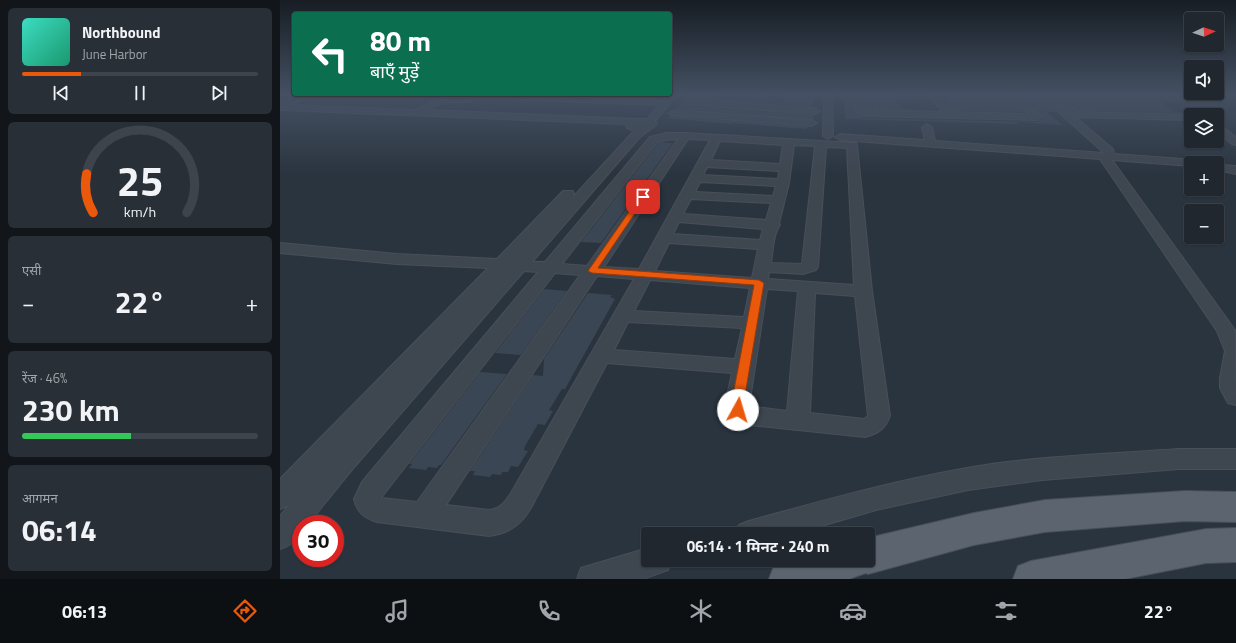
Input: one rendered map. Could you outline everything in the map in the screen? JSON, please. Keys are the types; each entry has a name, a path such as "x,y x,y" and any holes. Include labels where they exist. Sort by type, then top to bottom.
{"main road":[{"path":"875,554 974,528 1045,516 1185,506 1236,507"},
{"path":"1031,579 1206,546 1236,545"},
{"path":"787,579 829,567"}],"street":[{"path":"525,121 643,124"},
{"path":"585,121 643,124 1106,159 1184,162"},
{"path":"280,497 510,264 646,121"},
{"path":"280,248 396,259 510,264 645,274 761,275 803,269 810,267 826,121"},
{"path":"1079,121 1110,153 1106,159"},
{"path":"927,127 931,144"},
{"path":"680,130 717,137 789,142 879,140 1184,166"},
{"path":"424,515 592,271 680,130"},
{"path":"717,137 601,356 517,508 504,521 489,523 378,510 370,506 367,502 367,497 654,139 668,136 680,130 825,140 852,145 863,291 879,416 876,423 871,427 865,428 749,416 740,413 737,405 766,245 773,225 789,142"},
{"path":"1224,133 1236,142"},
{"path":"1106,159 1231,330 1235,351 1230,378 1231,388 1236,397"},
{"path":"1224,168 1236,170"},
{"path":"699,171 782,183"},
{"path":"699,171 782,183"},
{"path":"686,195 782,183"},
{"path":"674,218 773,225"},
{"path":"664,238 766,245"},
{"path":"280,536 510,264"},
{"path":"761,275 807,287 863,291"},
{"path":"798,421 807,287"},
{"path":"622,316 752,323"},
{"path":"601,356 744,367"},
{"path":"774,527 876,498 968,479 1042,468 1179,459 1236,459"},
{"path":"592,579 641,565"}],"building":[{"path":"698,121 733,121 807,127 806,129"},
{"path":"915,121 1057,121 1062,125 1017,122 1018,124"},
{"path":"659,142 673,143 601,243 581,242"},
{"path":"544,289 567,291 521,355 495,353"},
{"path":"588,293 612,295 610,297 615,299 565,389 562,389 549,410 553,411 545,425 538,424 525,446 524,450 528,451 518,467 511,466 508,472 502,472 501,475 492,474 490,477 473,475 475,471 470,471 533,375 543,376 544,359"},
{"path":"480,372 507,374 441,465 437,468 428,467 426,470 409,468 412,464 409,464"}],"route":[{"path":"643,197 592,271 759,283 737,405 738,410"}]}
